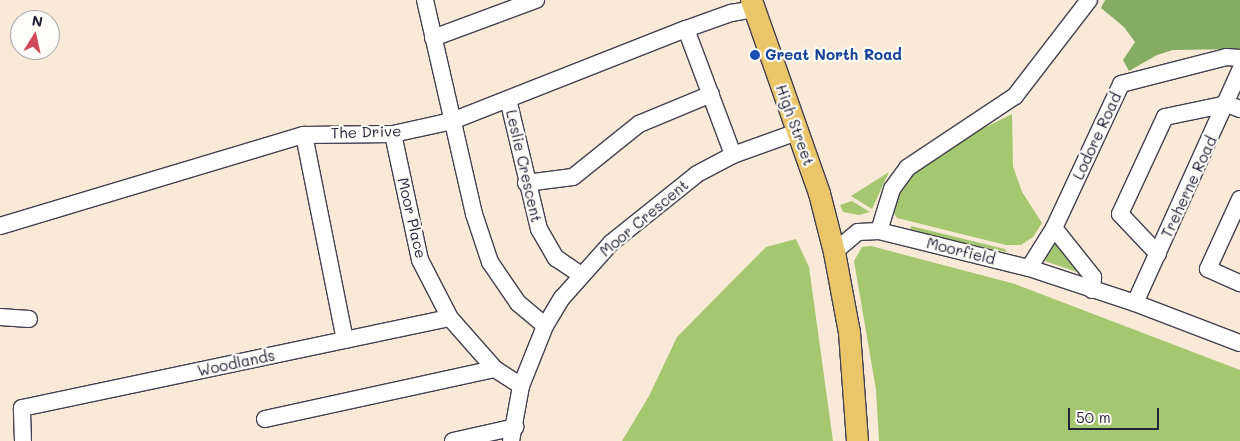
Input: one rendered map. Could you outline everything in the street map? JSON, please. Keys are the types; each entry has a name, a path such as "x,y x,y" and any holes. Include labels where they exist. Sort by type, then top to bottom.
{"main road":[{"name":"High Street","path":"752,5 819,193 834,252"},
{"path":"834,252 848,332 857,441"}],"street":[{"path":"425,0 474,214 490,262 518,303 545,326"},
{"path":"433,38 536,0"},
{"path":"880,231 892,189 907,168 1016,96 1089,0"},
{"name":"The Drive","path":"0,226 304,135 393,134 452,121 752,5"},
{"path":"686,29 733,155"},
{"name":"Lodore Road","path":"1029,268 1054,228 1121,84 1226,57 1240,58"},
{"name":"Treherne Road","path":"1135,303 1158,254 1234,107 1240,70"},
{"path":"526,183 573,177 639,124 711,94"},
{"name":"Leslie Crescent","path":"508,99 526,183 539,229 556,258 581,275"},
{"path":"1158,254 1120,214 1165,117 1234,107"},
{"name":"Moor Crescent","path":"513,434 520,386 545,326 581,275 611,242 697,174 733,155 797,132"},
{"name":"Moor Place","path":"393,134 420,260 450,318 495,369 520,386"},
{"path":"304,135 345,340"},
{"path":"1240,199 1208,269 1240,283"},
{"path":"1054,228 1093,277 1092,290"},
{"name":"Moorfield","path":"834,252 858,232 880,231 1029,268 1238,337"},
{"path":"0,317 30,319"},
{"name":"Woodlands","path":"23,441 22,408 450,318"},
{"path":"264,419 495,369"},
{"path":"453,441 513,434"}],"green space":[{"path":"1105,0 1240,0 1240,49 1173,50 1157,55 1129,71 1123,60 1135,42 1124,27 1101,8"},
{"path":"1012,114 1013,166 1022,192 1042,223 1033,237 1021,245 1006,245 897,218 892,210 894,200 911,173 960,140"},
{"path":"889,172 872,209 851,196"},
{"path":"852,201 870,212 859,215 843,212 840,205"},
{"path":"911,226 1005,249 1007,252 910,233"},
{"path":"796,239 809,267 833,441 622,441 649,396 677,337 766,247"},
{"path":"1057,243 1077,269 1077,272 1045,261 1053,244"},
{"path":"871,246 1015,284 1240,370 1240,441 879,441 876,390 854,261 862,247"}],"place":[{"name":"Great North Road","path":"755,55"}]}
